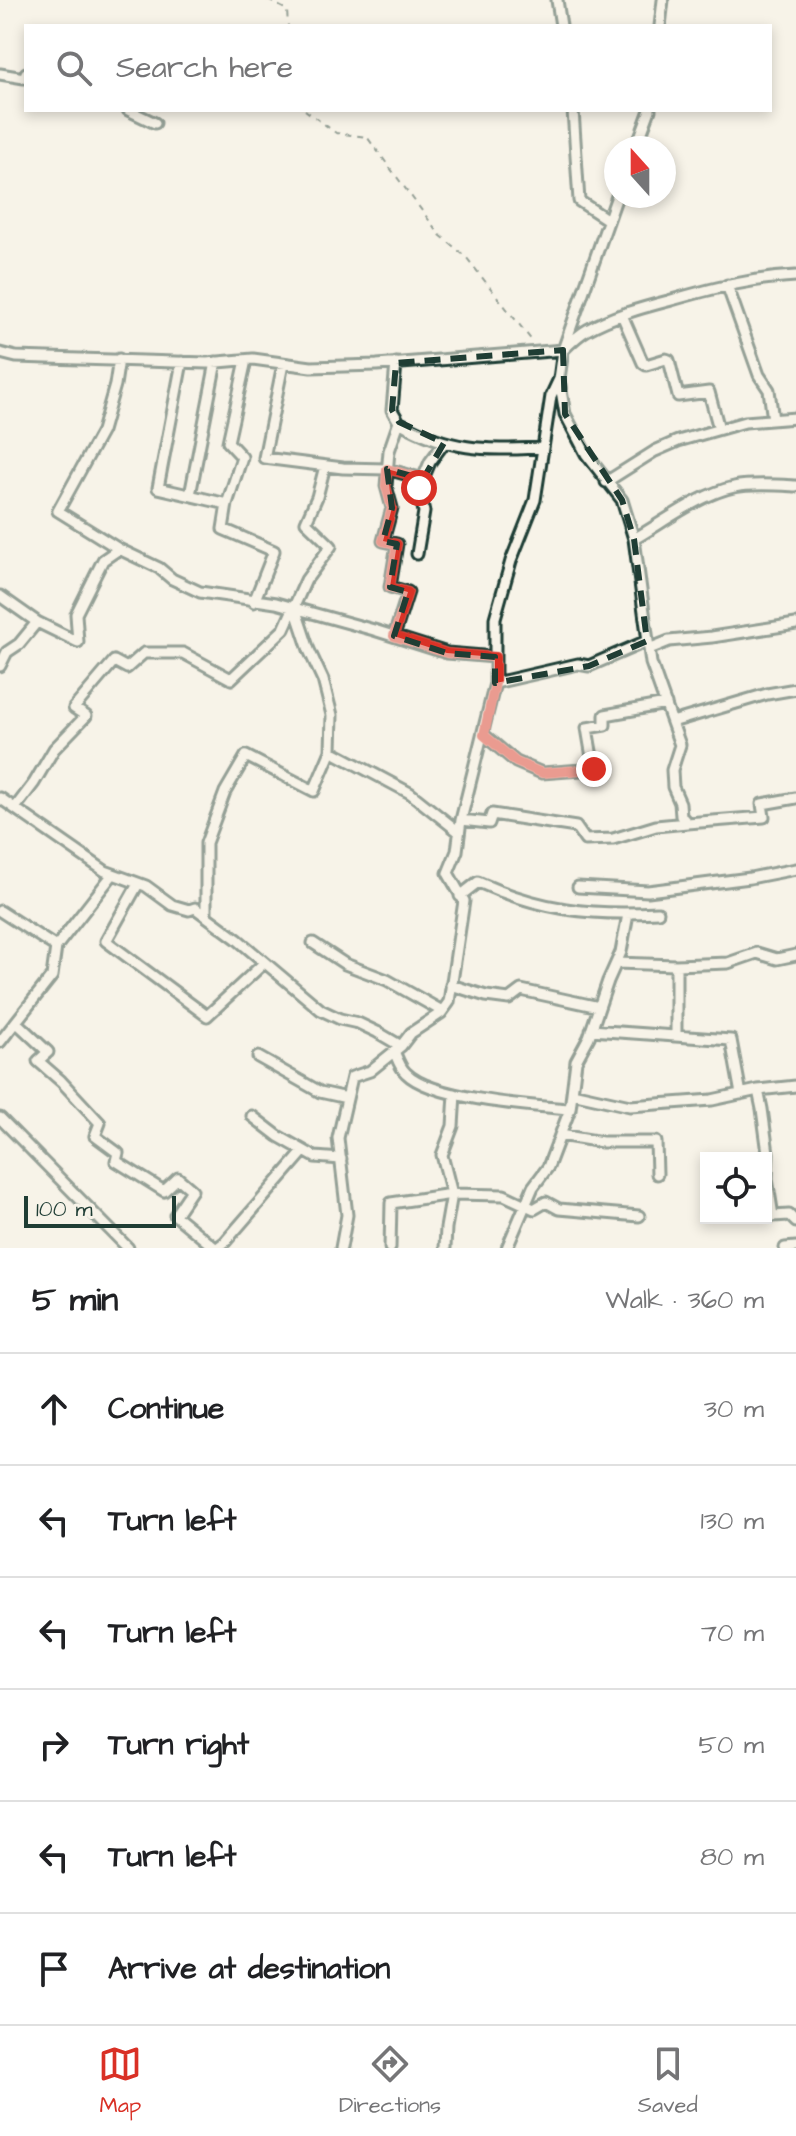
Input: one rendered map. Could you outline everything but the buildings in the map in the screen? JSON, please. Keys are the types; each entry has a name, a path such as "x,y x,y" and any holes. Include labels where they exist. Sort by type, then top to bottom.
{"street":[{"path":"557,0 561,24"},
{"path":"660,24 663,0"},
{"path":"0,74 24,78"},
{"path":"132,112 155,123"},
{"path":"573,112 579,201 608,220"},
{"path":"640,136 649,112"},
{"path":"341,1248 347,1215 338,1138 352,1077 370,1071 449,1002 464,901 448,873 457,851 461,820 495,683 495,618 511,561 535,500 551,396 559,379 563,350 612,208"},
{"path":"0,353 16,357 182,362 246,360 311,367 563,350 588,329 622,315 727,285 796,276"},
{"path":"727,285 759,375 769,390 773,420"},
{"path":"622,315 643,363 650,365 669,360 678,396 709,392 719,429"},
{"path":"119,359 102,431 58,511 119,549 200,592 295,608 447,653 495,657"},
{"path":"246,360 228,442 242,457 227,504 223,529 274,551 254,601"},
{"path":"182,362 158,488 227,504"},
{"path":"190,495 216,362"},
{"path":"396,363 392,410 399,422 444,443 484,450 543,448"},
{"path":"283,364 264,458 325,466 387,469 423,479"},
{"path":"559,379 565,414 586,454 622,500 634,539 651,663 680,745 672,770 673,787 680,803 681,816 687,823"},
{"path":"606,482 655,451 678,441 745,422 796,418"},
{"path":"394,636 408,592 390,587 397,544 383,541 392,508 386,486 389,451 399,422"},
{"path":"417,554 424,512 419,488 430,462 444,443"},
{"path":"15,808 54,749 86,716 74,708 114,661 127,668 144,653 183,653 231,679 284,629 306,580 331,546 306,522 325,466"},
{"path":"634,539 683,510 735,487 796,486"},
{"path":"0,596 37,622 78,642 76,614 103,560 119,549"},
{"path":"206,916 206,843 225,792 246,756 314,791 331,751 332,715 326,691 295,608"},
{"path":"0,665 7,652 19,644 37,622"},
{"path":"495,683 578,664 589,666 648,645 796,624"},
{"path":"672,722 767,694 796,689"},
{"path":"484,735 516,762 542,773 594,769 587,728 605,725 605,715 666,704"},
{"path":"331,751 410,793 459,832"},
{"path":"0,798 113,874 146,886 172,905 189,910 195,908 321,1010 377,1032 397,1048 405,1073 432,1089 531,1106 570,1109"},
{"path":"461,820 489,823 492,814 576,827 585,840 613,839 656,826 764,817 762,804 796,798"},
{"path":"578,887 648,891 796,869"},
{"path":"0,1042 52,976 56,947 113,874"},
{"path":"460,896 478,882 510,897 545,906 581,912 658,912"},
{"path":"138,884 106,941 207,1016 264,963"},
{"path":"0,911 56,947"},
{"path":"507,1248 533,1187 548,1167 570,1109 576,1061 621,952 628,914"},
{"path":"313,943 345,964 387,980 442,1011"},
{"path":"616,963 728,963 757,953 777,959 796,955"},
{"path":"676,965 676,1036"},
{"path":"451,985 486,996 509,999 521,990 599,1007"},
{"path":"16,1022 48,1052 38,1061 100,1123 95,1136 118,1153 116,1161 164,1191 178,1178 192,1190 175,1215 216,1248 225,1242 304,1151"},
{"path":"591,1030 731,1040 741,1094"},
{"path":"258,1057 320,1092 347,1098"},
{"path":"572,1093 630,1106 712,1100 796,1086"},
{"path":"758,1090 768,1153 767,1179 773,1216 789,1215 796,1222"},
{"path":"445,1248 452,1194 442,1155 453,1126 455,1094"},
{"path":"252,1116 278,1136 315,1157 341,1159"},
{"path":"0,1118 128,1248"},
{"path":"560,1135 602,1142 656,1142 657,1174"},
{"path":"390,1248 391,1203 452,1194 504,1195 534,1209 546,1202 559,1209 639,1216"},
{"path":"785,1248 796,1247"}],"path":[{"path":"268,0 287,10 288,24"},
{"path":"308,112 336,133 367,137 440,235 466,257 541,352"}],"highlighted area":[{"path":"563,350 565,414 622,500 634,539 647,641 589,666 495,683 495,657 447,653 394,636 408,592 390,587 397,544 383,541 392,508 387,469 423,479 444,443 399,422 392,410 396,363"}],"route":[{"path":"419,488 423,479 387,469 386,486 392,508 383,541 397,544 390,587 408,592 394,636 447,653 495,657 495,683 484,735 516,762 542,773 594,769"}]}
